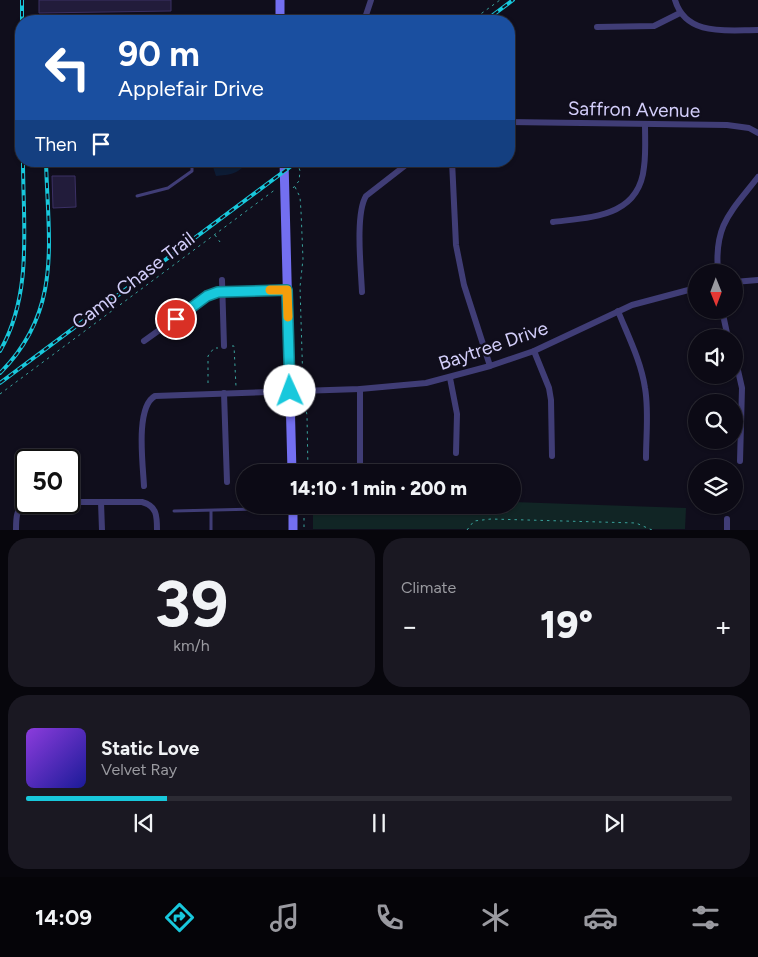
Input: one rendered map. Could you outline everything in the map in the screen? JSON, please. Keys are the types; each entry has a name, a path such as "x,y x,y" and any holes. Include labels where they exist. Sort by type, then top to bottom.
{"main road":[{"path":"280,0 280,15"},
{"path":"284,167 292,464"},
{"path":"293,514 293,530"}],"street":[{"path":"366,15 370,0"},
{"path":"675,0 680,13 686,20 702,28 758,30"},
{"path":"597,27 654,26 680,13"},
{"name":"Saffron Avenue","path":"515,122 728,125 749,128 758,132"},
{"path":"553,222 610,213 626,204 637,190 643,174 645,124"},
{"path":"362,292 360,216 362,202 366,196 404,167"},
{"path":"452,167 456,245 464,286 490,366"},
{"path":"717,264 716,250 723,224 758,177"},
{"path":"222,280 224,346"},
{"path":"743,281 758,280"},
{"path":"144,341 207,296 222,291 287,290"},
{"name":"Baytree Drive","path":"144,486 142,421 148,402 155,396 360,389 403,386 450,378 534,351 645,300 688,290"},
{"path":"618,311 640,367 645,387 647,407 646,458"},
{"path":"534,351 550,394 552,456"},
{"path":"450,378 456,414 456,453"},
{"path":"740,459 742,384"},
{"path":"360,389 360,464"},
{"path":"224,393 226,482"},
{"path":"80,502 142,502 150,504 155,510 157,530"},
{"path":"101,502 102,530"},
{"path":"16,530 17,514"},
{"path":"727,518 727,530"}],"lane":[{"path":"137,196 168,188 192,171 192,167"},
{"path":"174,512 236,509"},
{"path":"211,510 212,530"}],"path":[{"path":"479,15 500,0"},
{"path":"290,188 295,187 300,178 298,167"},
{"path":"295,187 300,197 301,211 303,259 300,287 308,464"},
{"name":"Camp Chase Trail","path":"0,394 275,190 281,188"},
{"path":"215,235 220,242"},
{"path":"234,346 236,392"},
{"path":"208,383 208,356 214,348"},
{"path":"304,514 304,530"},
{"path":"467,530 474,521 490,519 636,523 652,530"}],"green space":[{"path":"521,502 686,508 685,529 313,529 313,514 521,514"}],"water":[{"path":"213,167 242,167 230,174 216,176"}],"building":[{"path":"39,0 171,0 171,11 39,13"},
{"path":"52,176 75,176 76,207 53,208"}],"railway":[{"path":"22,0 22,15"},
{"path":"493,15 513,0"},
{"path":"0,351 18,306 22,283 24,259 23,167"},
{"path":"0,373 20,349 34,325 43,300 49,247 46,167"},
{"path":"0,383 290,167"}],"slow traffic":[{"path":"270,290 287,290 288,317"}],"route":[{"path":"176,319 207,296 218,292 287,290 290,391"}]}
